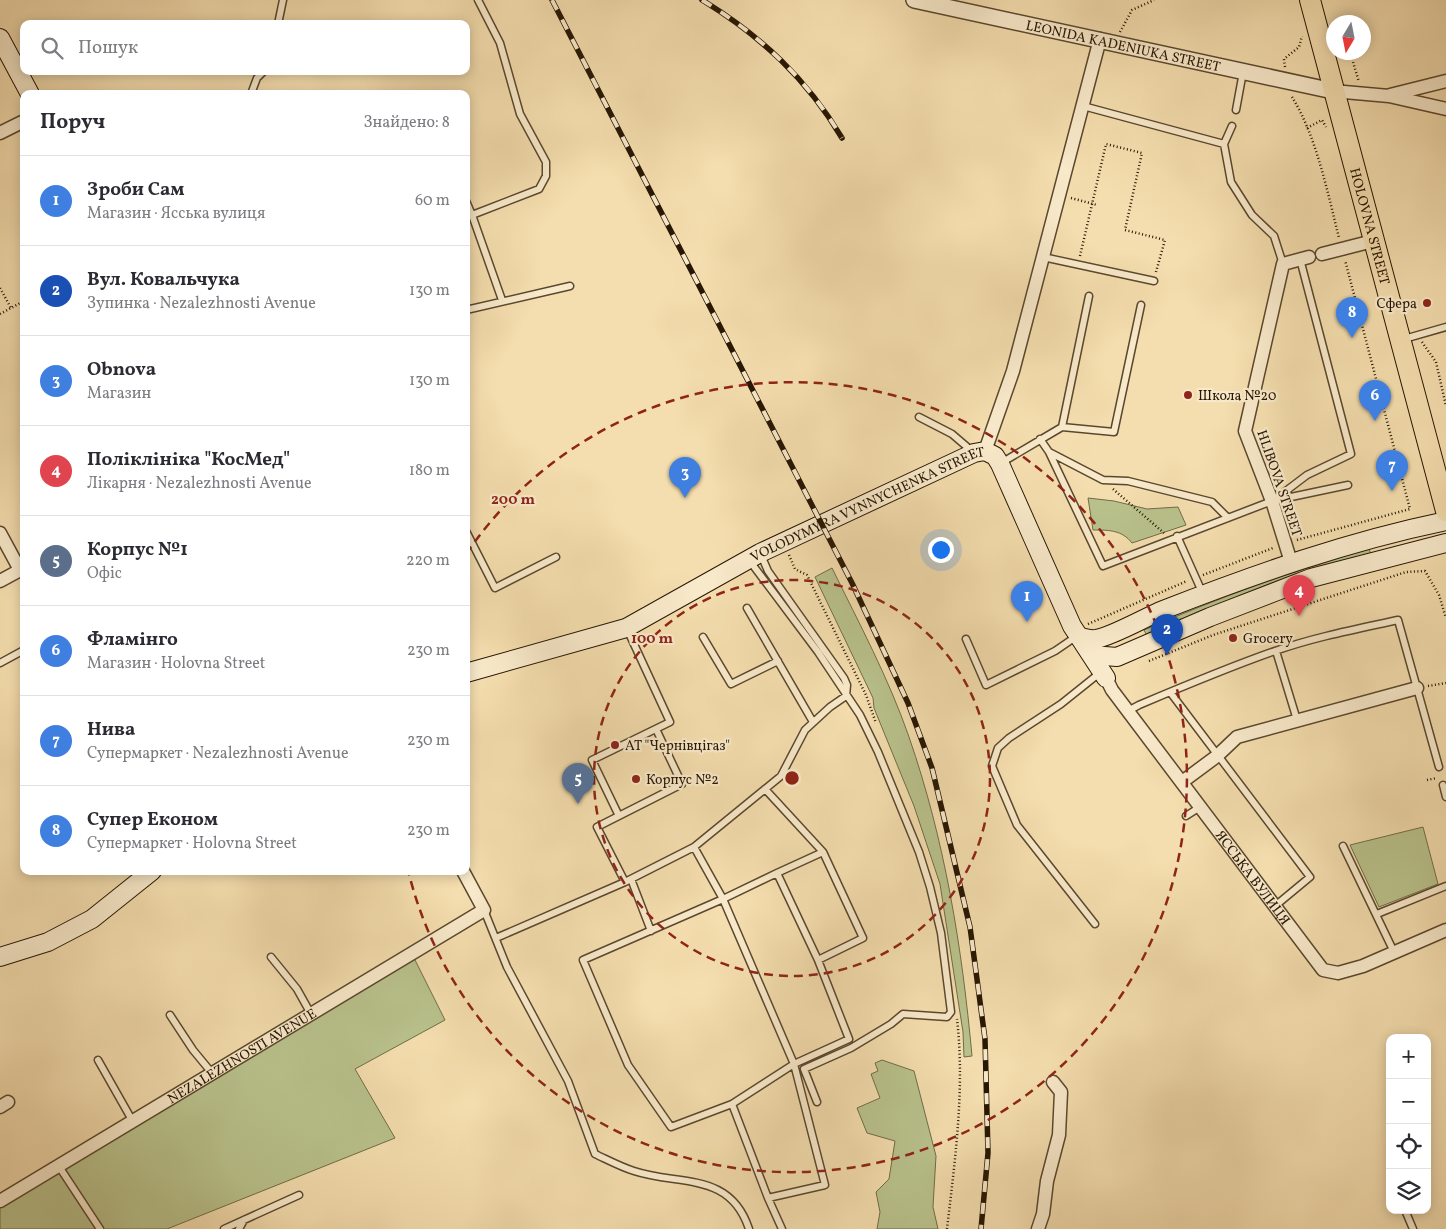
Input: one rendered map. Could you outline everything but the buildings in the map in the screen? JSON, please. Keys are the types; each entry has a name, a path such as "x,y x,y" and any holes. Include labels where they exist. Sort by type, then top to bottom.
{"main road":[{"name":"HOLOVNA STREET","path":"1310,0 1332,91 1373,241 1408,337 1446,511"},
{"path":"0,38 28,90"},
{"path":"980,452 995,456 1000,464 1078,636 1104,675"},
{"name":"VOLODYMYRA VYNNYCHENKA STREET","path":"470,672 626,628 754,556 980,452"},
{"path":"1078,636 1098,639 1138,620 1292,562 1412,528 1446,522"},
{"path":"1104,675 1109,664 1117,657 1210,617 1310,578 1446,543"},
{"path":"1092,655 1117,657"},
{"path":"0,957 48,942 92,919 147,875"}],"street":[{"name":"LEONIDA KADENIUKA STREET","path":"914,0 1332,91"},
{"name":"VOLODYMYRA VYNNYCHENKA STREET","path":"980,452 1013,371 1083,106 1107,41"},
{"path":"1389,96 1446,81"},
{"path":"1332,91 1361,92 1389,96 1446,109"},
{"path":"0,134 20,123"},
{"path":"1322,254 1373,241"},
{"path":"1283,264 1305,258"},
{"name":"HLIBOVA STREET","path":"1283,264 1245,431 1272,501 1292,562"},
{"path":"0,533 20,566"},
{"path":"0,581 20,570"},
{"name":"ЯССЬКА ВУЛИЦЯ","path":"1104,675 1128,712 1323,970 1338,973 1363,966 1446,930"},
{"path":"1182,782 1217,756 1237,737 1417,688"},
{"path":"465,875 484,910"},
{"name":"NEZALEZHNOSTI AVENUE","path":"0,1201 484,910"},
{"path":"1038,1229 1043,1214 1047,1181 1060,1135 1061,1092 1053,1082"}],"lane":[{"path":"279,20 282,0"},
{"path":"472,215 539,189 546,176 546,162 520,114 500,43 478,0"},
{"path":"1236,110 1243,71"},
{"path":"252,90 260,75"},
{"path":"1083,106 1224,144"},
{"path":"1232,126 1224,144 1231,182 1252,215 1274,236 1283,264"},
{"path":"470,210 502,300"},
{"path":"1043,257 1154,281"},
{"path":"1272,501 1307,475 1351,454 1305,258"},
{"path":"470,309 502,300 570,286"},
{"path":"1062,427 1089,296"},
{"path":"1000,464 1062,427 1114,432 1141,305"},
{"path":"1408,337 1446,327"},
{"path":"919,417 952,434 980,452"},
{"path":"1040,439 1050,452 1103,566 1272,501 1348,485"},
{"path":"1050,452 1103,480 1128,481 1212,502 1228,518"},
{"path":"1177,536 1203,595"},
{"path":"470,539 495,588 556,558"},
{"path":"754,556 860,715 878,752 919,852 941,932 951,1012 947,1017 903,1014 891,1024 851,1048 804,1069 817,1102"},
{"path":"496,938 628,881 694,847 781,776 805,730 846,696 847,685 844,678 768,571 754,556"},
{"path":"747,608 813,722"},
{"path":"1128,712 1170,692 1276,651 1328,636 1398,620 1439,767"},
{"path":"618,816 592,760 670,722 626,628"},
{"path":"966,639 986,685 1055,650 1078,636"},
{"path":"703,637 731,684 778,661"},
{"path":"1276,651 1297,720"},
{"path":"0,663 20,652"},
{"path":"1095,924 1017,825 992,766 998,748 1009,738 1104,675"},
{"path":"1170,692 1310,877 1275,906"},
{"path":"650,931 628,881 597,827 682,784 656,729"},
{"path":"1443,785 1446,797"},
{"path":"764,790 823,852 863,938 818,960"},
{"path":"1186,816 1200,807"},
{"path":"1343,846 1394,952"},
{"path":"694,847 723,899 794,1064 825,1185 768,1198"},
{"path":"777,873 818,960 850,1039 794,1064 732,1104 671,1127 628,1065 583,960 723,899 777,873 823,852"},
{"path":"1377,914 1446,886"},
{"path":"484,910 507,967 568,1081 595,1154 635,1171 690,1181 724,1192 745,1217 749,1229"},
{"path":"271,957 297,989 310,1014"},
{"path":"170,1015 192,1050 212,1073"},
{"path":"98,1060 132,1120"},
{"path":"732,1104 782,1229"},
{"path":"58,1165 100,1229"},
{"path":"224,1229 299,1196"},
{"path":"1407,1214 1413,1229"},
{"path":"239,1229 244,1220"}],"path":[{"path":"1107,41 1132,10 1154,0"},
{"path":"1302,32 1299,47 1284,59 1290,93 1300,110 1323,176 1410,509"},
{"path":"1352,60 1361,92"},
{"path":"1078,264 1106,144 1142,153 1125,230 1164,240 1154,281"},
{"path":"1059,195 1097,205"},
{"path":"0,288 11,308"},
{"path":"0,314 20,303"},
{"path":"1408,337 1436,362 1446,406"},
{"path":"1103,480 1163,533 1177,536"},
{"path":"784,543 795,569 807,575 866,695 879,732"},
{"path":"1140,665 1213,635 1406,572 1425,571 1439,595 1446,618"},
{"path":"1417,688 1446,683"},
{"path":"947,1229 956,1153 959,1032"}],"green space":[{"path":"1088,498 1114,501 1147,509 1178,507 1186,525 1132,543 1119,533 1093,530"},
{"path":"1369,549 1371,554 1289,578 1146,634 1144,630 1255,586"},
{"path":"832,568 892,694 922,776 933,815 950,895 963,975 972,1056 964,1057 963,1032 940,884 914,806 874,708 873,698 815,577"},
{"path":"1423,827 1438,884 1379,907 1350,845"},
{"path":"411,952 445,1020 355,1069 395,1138 167,1229 0,1229 0,1198"},
{"path":"882,1060 914,1071 936,1156 933,1207 938,1229 877,1229 880,1212 876,1192 889,1179 895,1141 867,1133 857,1108 880,1098 871,1074 878,1071 875,1063"}],"railway":[{"path":"552,0 852,583 908,703 932,768 970,927 985,1039 988,1153 981,1229"},
{"path":"702,0 744,28 781,60 814,97 842,138"}],"place":[{"name":"Сфера","path":"1427,303"},
{"name":"Супер Економ","path":"1352,338"},
{"name":"Школа №20","path":"1188,395"},
{"name":"Фламінго","path":"1375,421"},
{"name":"Нива","path":"1392,491"},
{"name":"Obnova","path":"685,498"},
{"name":"Поліклініка \"КосМед\"","path":"1299,616"},
{"name":"Зроби Сам","path":"1027,622"},
{"name":"Grocery","path":"1233,638"},
{"name":"Вул. Ковальчука","path":"1167,655"},
{"name":"АТ \"Чернівцігаз\"","path":"615,745"},
{"name":"Корпус №2","path":"636,779"},
{"name":"Корпус №1","path":"578,804"}]}
